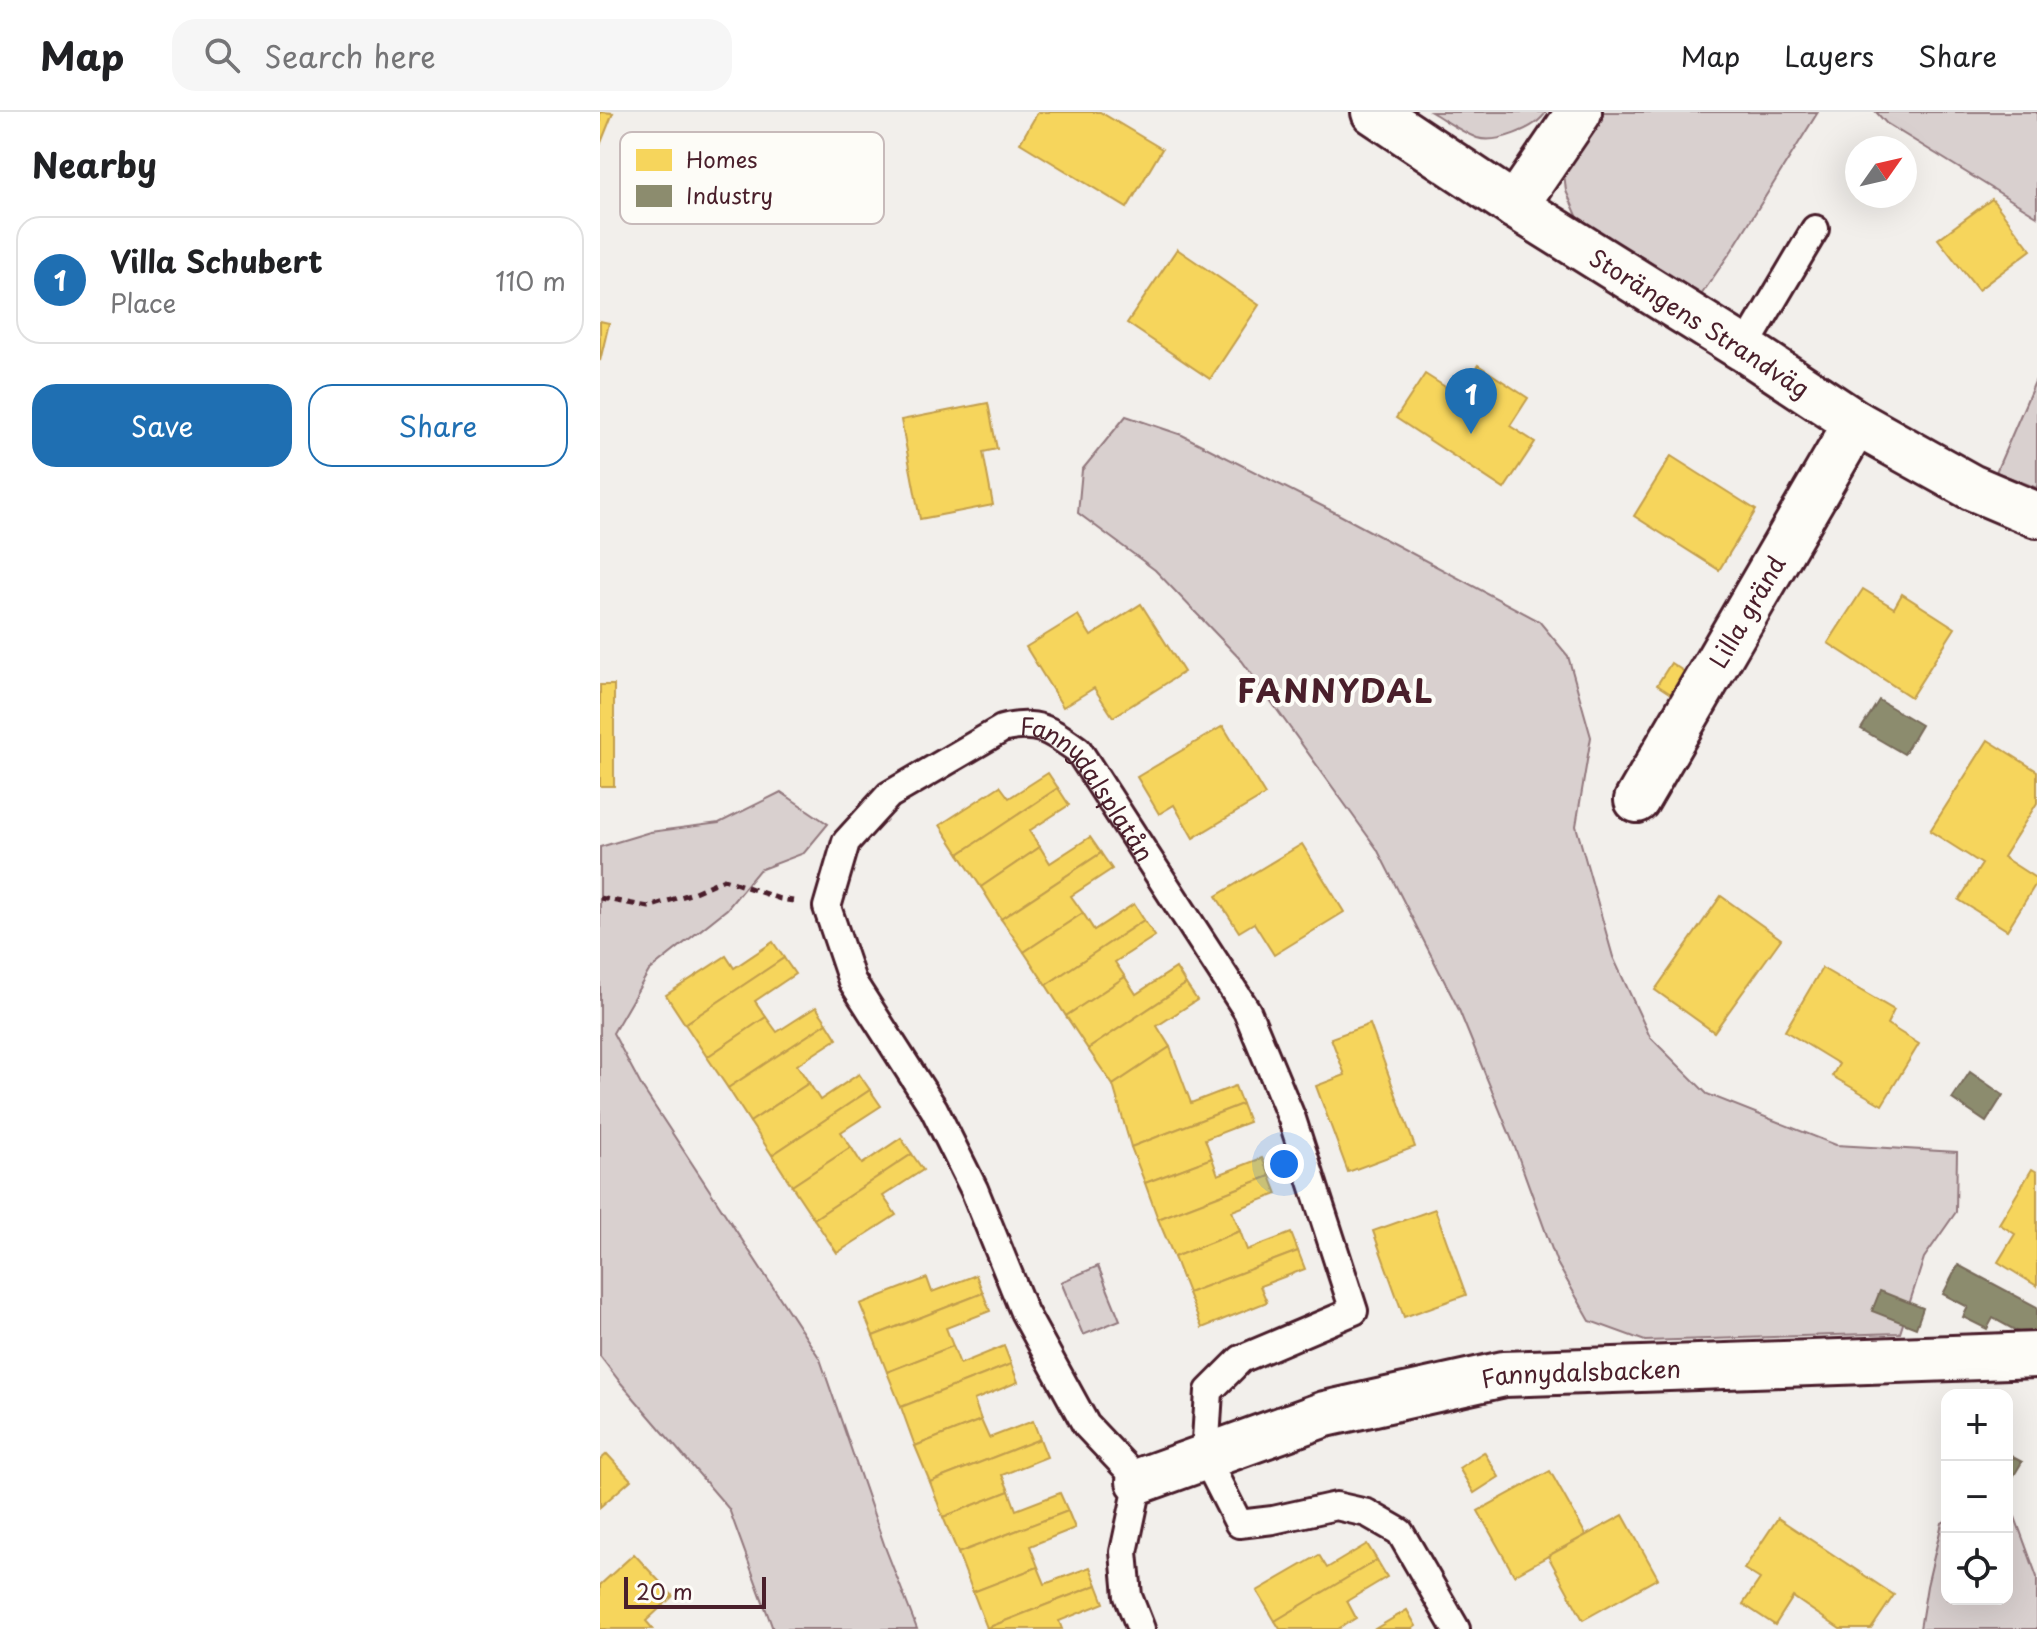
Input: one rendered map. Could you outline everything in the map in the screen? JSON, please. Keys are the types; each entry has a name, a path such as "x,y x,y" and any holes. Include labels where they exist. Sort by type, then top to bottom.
{"street":[{"name":"Storängens Strandväg","path":"1374,112 1515,206 1856,423 1971,487 2037,515"},
{"path":"1515,206 1579,112"},
{"name":"Lilla gränd","path":"1637,800 1856,423"},
{"name":"Fannydalsbacken","path":"1139,1481 1325,1414 1504,1374 2037,1355"}],"lane":[{"path":"1744,349 1815,229"},
{"name":"Fannydalsplatån","path":"827,907 846,842 889,795 1002,729 1020,724 1037,726 1078,750 1247,1011 1292,1119 1354,1311 1241,1359 1209,1391 1205,1457"},
{"path":"827,907 852,981 934,1109 974,1189 1031,1325 1086,1425 1139,1481 1124,1552 1128,1596 1141,1629"},
{"path":"1205,1457 1239,1524 1336,1506 1367,1513 1400,1532 1456,1629"}],"path":[{"path":"600,898 649,907 724,879 780,899 827,907"}],"shaded area":[{"path":"1431,112 1546,112 1525,129 1504,137 1485,139 1465,133"},
{"path":"1594,112 1818,112 1697,301 1600,238 1578,218 1566,191 1563,163"},
{"path":"1876,112 2037,112 2037,216 1917,142 1917,136 1907,136 1886,123"},
{"path":"2037,377 2037,488 1996,472"},
{"path":"1126,416 1182,435 1539,621 1568,656 1591,737 1576,826 1613,957 1650,1037 1707,1094 1836,1145 1957,1152 1956,1212 1924,1258 1900,1333 1645,1341 1590,1321 1557,1263 1514,1145 1459,1010 1377,849 1242,661 1155,570 1078,513 1082,470"},
{"path":"781,792 828,824 804,853 759,870 727,909 649,971 613,1033 642,1087 820,1359 917,1629 773,1629 729,1509 600,1356 600,847 650,832 719,823"},
{"path":"1098,1266 1120,1320 1083,1335 1061,1282"},
{"path":"2015,1517 2037,1577 2037,1629 1920,1629 1941,1527 1941,1605 2013,1605"}],"building: Homes":[{"path":"600,112 613,113 600,145"},
{"path":"1038,112 1100,112 1162,149 1127,208 1020,143"},
{"path":"1992,199 2031,250 1978,290 1938,239"},
{"path":"1177,249 1259,305 1210,379 1127,323"},
{"path":"600,321 609,323 600,361"},
{"path":"1478,365 1528,398 1510,426 1535,442 1504,489 1396,418 1425,374 1458,395"},
{"path":"988,403 997,449 983,452 993,505 920,519 901,420"},
{"path":"1671,456 1756,510 1719,570 1634,516"},
{"path":"1863,589 1894,608 1902,594 1955,628 1911,697 1828,643"},
{"path":"1141,604 1184,672 1113,717 1094,688 1063,707 1026,647 1078,615 1091,636"},
{"path":"1671,663 1688,674 1674,696 1657,685"},
{"path":"600,685 614,685 614,786 600,786"},
{"path":"1223,726 1265,795 1193,838 1174,805 1159,814 1137,777"},
{"path":"1988,740 2037,771 2037,803 2003,857 2037,879 2037,882 2007,930 1959,900 1982,864 1930,831"},
{"path":"1048,773 1058,788 959,854 940,825 1000,786 1009,798"},
{"path":"1058,788 1069,805 1029,831 1040,847 981,887 959,854"},
{"path":"1090,837 1101,853 1001,919 981,887 1040,847 1050,863"},
{"path":"1302,844 1344,912 1274,955 1254,923 1239,932 1216,896"},
{"path":"1101,853 1112,869 1071,896 1083,913 1024,952 1001,919"},
{"path":"1721,896 1781,939 1714,1032 1655,990"},
{"path":"1134,904 1144,920 1046,985 1024,952 1083,913 1094,930"},
{"path":"1144,920 1155,936 1115,962 1125,977 1066,1016 1046,985"},
{"path":"773,942 784,958 685,1024 666,995 726,956 734,968"},
{"path":"784,958 795,974 755,1001 766,1017 707,1057 685,1024"},
{"path":"1176,968 1186,984 1088,1049 1066,1016 1125,977 1136,994"},
{"path":"1822,968 1894,1010 1887,1024 1919,1044 1882,1105 1832,1076 1839,1064 1785,1031"},
{"path":"1186,984 1197,1000 1157,1026 1170,1047 1113,1085 1088,1049"},
{"path":"816,1007 827,1023 728,1088 707,1057 766,1017 777,1032"},
{"path":"827,1023 837,1039 797,1065 809,1083 750,1122 728,1088"},
{"path":"1370,1024 1415,1147 1348,1172 1316,1086 1345,1075 1331,1038"},
{"path":"1170,1047 1191,1103 1235,1086 1242,1104 1131,1147 1113,1085"},
{"path":"859,1074 870,1090 772,1155 750,1122 809,1083 820,1100"},
{"path":"870,1090 881,1106 841,1132 851,1147 792,1186 772,1155"},
{"path":"1242,1104 1249,1122 1205,1139 1212,1158 1145,1183 1131,1147"},
{"path":"901,1138 912,1154 814,1219 792,1186 851,1147 862,1164"},
{"path":"912,1154 923,1170 883,1196 896,1215 837,1253 814,1219"},
{"path":"1212,1158 1218,1175 1262,1158 1270,1176 1158,1219 1145,1183"},
{"path":"2032,1169 2037,1172 2037,1286 1998,1262 2015,1234 1999,1224"},
{"path":"1270,1176 1277,1194 1232,1211 1240,1231 1174,1257 1158,1219"},
{"path":"1435,1209 1466,1295 1404,1317 1373,1231"},
{"path":"1240,1231 1247,1250 1291,1233 1298,1251 1188,1293 1174,1257"},
{"path":"1298,1251 1305,1269 1260,1286 1267,1302 1202,1328 1188,1293"},
{"path":"976,1275 983,1293 873,1336 860,1304 927,1278 932,1292"},
{"path":"983,1293 990,1311 946,1328 953,1346 887,1372 873,1336"},
{"path":"953,1346 960,1364 1004,1346 1011,1364 901,1407 887,1372"},
{"path":"1011,1364 1018,1382 974,1400 981,1420 915,1446 901,1407"},
{"path":"981,1420 989,1438 1033,1421 1040,1439 930,1482 915,1446"},
{"path":"1040,1439 1047,1457 1002,1475 1009,1491 943,1517 930,1482"},
{"path":"1484,1452 1499,1477 1474,1493 1459,1468"},
{"path":"607,1454 631,1480 600,1507 600,1460"},
{"path":"1550,1471 1586,1535 1514,1575 1478,1511"},
{"path":"1009,1491 1016,1510 1060,1493 1068,1511 958,1553 943,1517"},
{"path":"1068,1511 1075,1528 1030,1546 1038,1567 973,1592 958,1553"},
{"path":"1623,1515 1658,1578 1583,1620 1548,1556"},
{"path":"1778,1518 1894,1595 1871,1629 1840,1629 1793,1597 1775,1625 1743,1604 1760,1579 1744,1569"},
{"path":"1367,1544 1377,1560 1275,1621 1257,1591 1319,1555 1327,1568"},
{"path":"634,1554 673,1596 646,1621 653,1629 600,1629 600,1585"},
{"path":"1377,1560 1387,1577 1347,1601 1356,1618 1338,1629 1280,1629 1275,1621"},
{"path":"1038,1567 1045,1584 1090,1567 1097,1585 987,1628 973,1592"},
{"path":"1097,1585 1104,1603 1059,1621 1062,1629 987,1628"},
{"path":"1407,1610 1416,1626 1412,1629 1375,1629"}],"building: Industry":[{"path":"1879,700 1921,725 1904,754 1861,729"},
{"path":"1970,1072 2003,1095 1986,1122 1952,1099"},
{"path":"1958,1265 2037,1307 2035,1341 1993,1318 1987,1329 1963,1317 1968,1307 1943,1294"},
{"path":"1880,1291 1923,1308 1916,1328 1872,1311"},
{"path":"2013,1457 2022,1462 2013,1477"}],"place":[{"name":"Villa Schubert","path":"1471,434"}],"district":[{"name":"FANNYDAL","path":"1336,690"}]}
